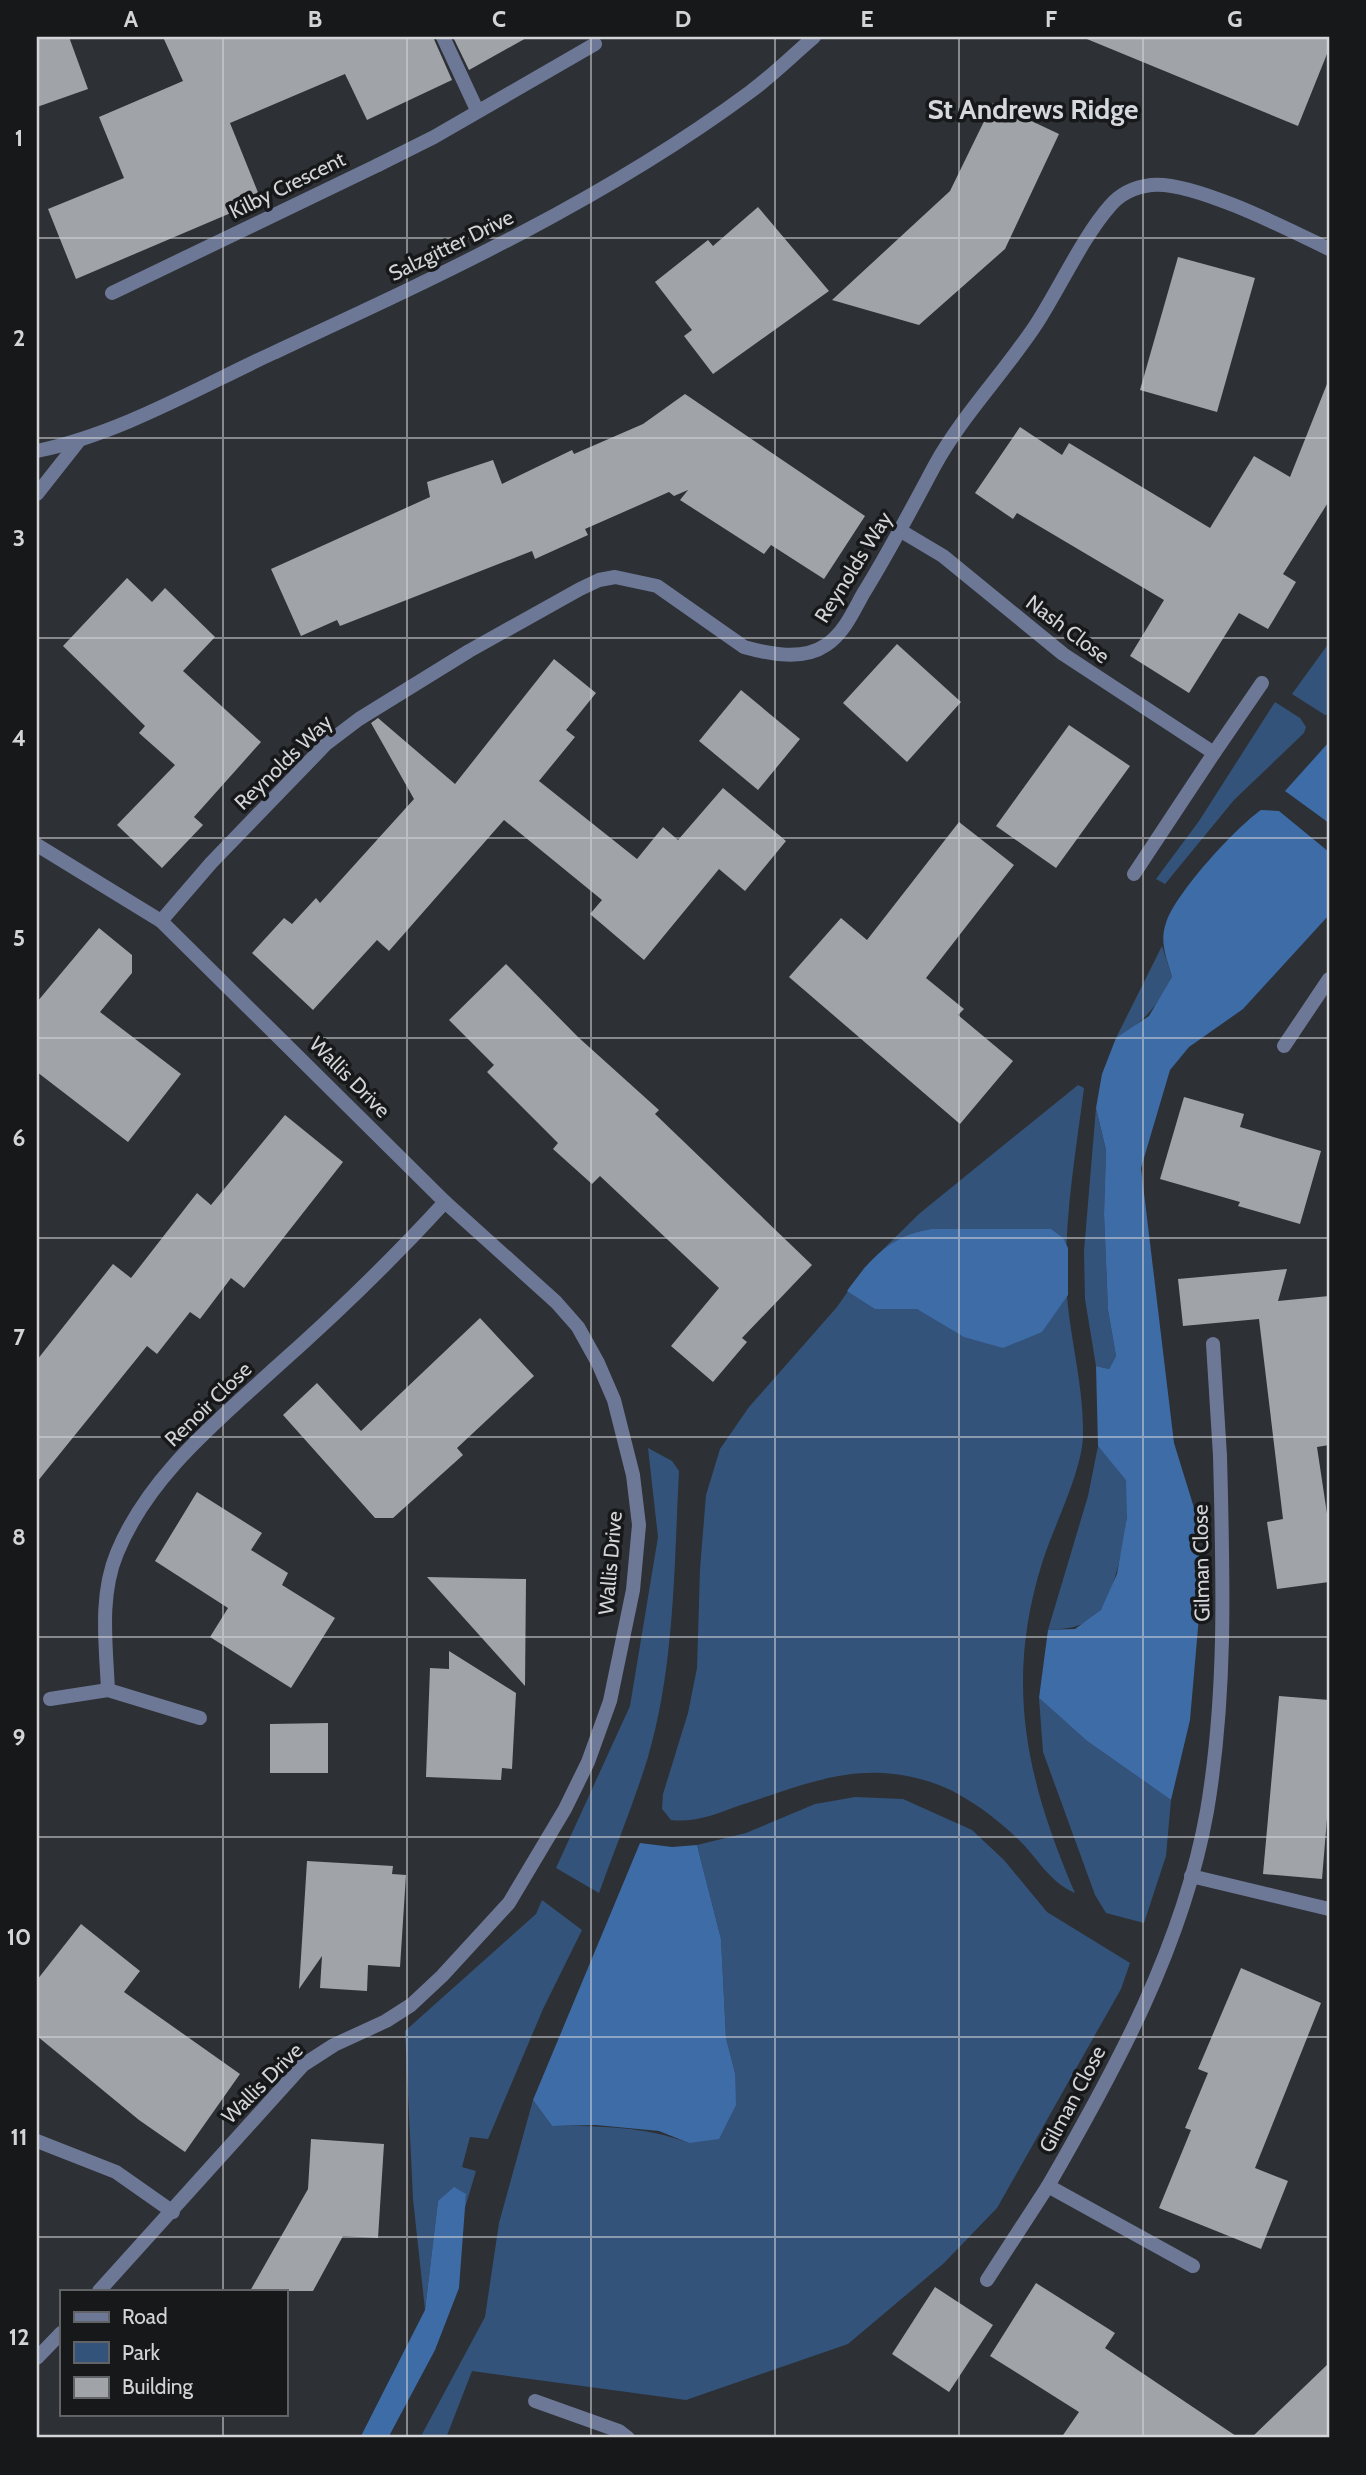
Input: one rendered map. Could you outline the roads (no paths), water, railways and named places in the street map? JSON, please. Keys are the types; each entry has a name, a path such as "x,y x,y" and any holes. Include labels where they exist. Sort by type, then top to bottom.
{"street":[{"path":"443,37 477,110"},
{"name":"Salzgitter Drive","path":"37,451 78,442 507,242 634,171 751,91 814,37"},
{"name":"Kilby Crescent","path":"112,293 434,137 595,44"},
{"name":"Reynolds Way","path":"161,921 211,863 326,744 469,651 599,580 633,579 657,586 744,647 771,653 804,654 824,646 840,633 901,531 936,463 980,396 1035,326 1102,217 1123,194 1152,185 1172,185 1329,248"},
{"name":"Salzgitter Drive","path":"37,494 78,442"},
{"name":"Nash Close","path":"901,531 943,555 1063,654 1214,754"},
{"path":"1134,874 1262,683"},
{"name":"Wallis Drive","path":"37,845 161,921 445,1202 555,1302 578,1327 614,1399 633,1475 639,1525 633,1590 610,1701 588,1762 565,1809 509,1903 411,2005 386,2021 334,2045 303,2065 100,2290"},
{"path":"1284,1046 1329,979"},
{"name":"Renoir Close","path":"108,1690 104,1615 109,1581 124,1538 152,1494 200,1434 395,1257 445,1202"},
{"name":"Gilman Close","path":"1193,2266 1048,2186 1109,2078 1167,1952 1191,1876 1207,1812 1219,1713 1223,1618 1220,1456 1213,1344"},
{"path":"50,1699 108,1690 200,1718"},
{"path":"1191,1876 1329,1909"},
{"path":"37,2141 116,2172 173,2212"},
{"path":"987,2280 1048,2186"},
{"path":"37,2358 60,2334"},
{"path":"535,2401 619,2431 628,2438"}],"district":[{"name":"St Andrews Ridge","path":"1033,109"}]}
